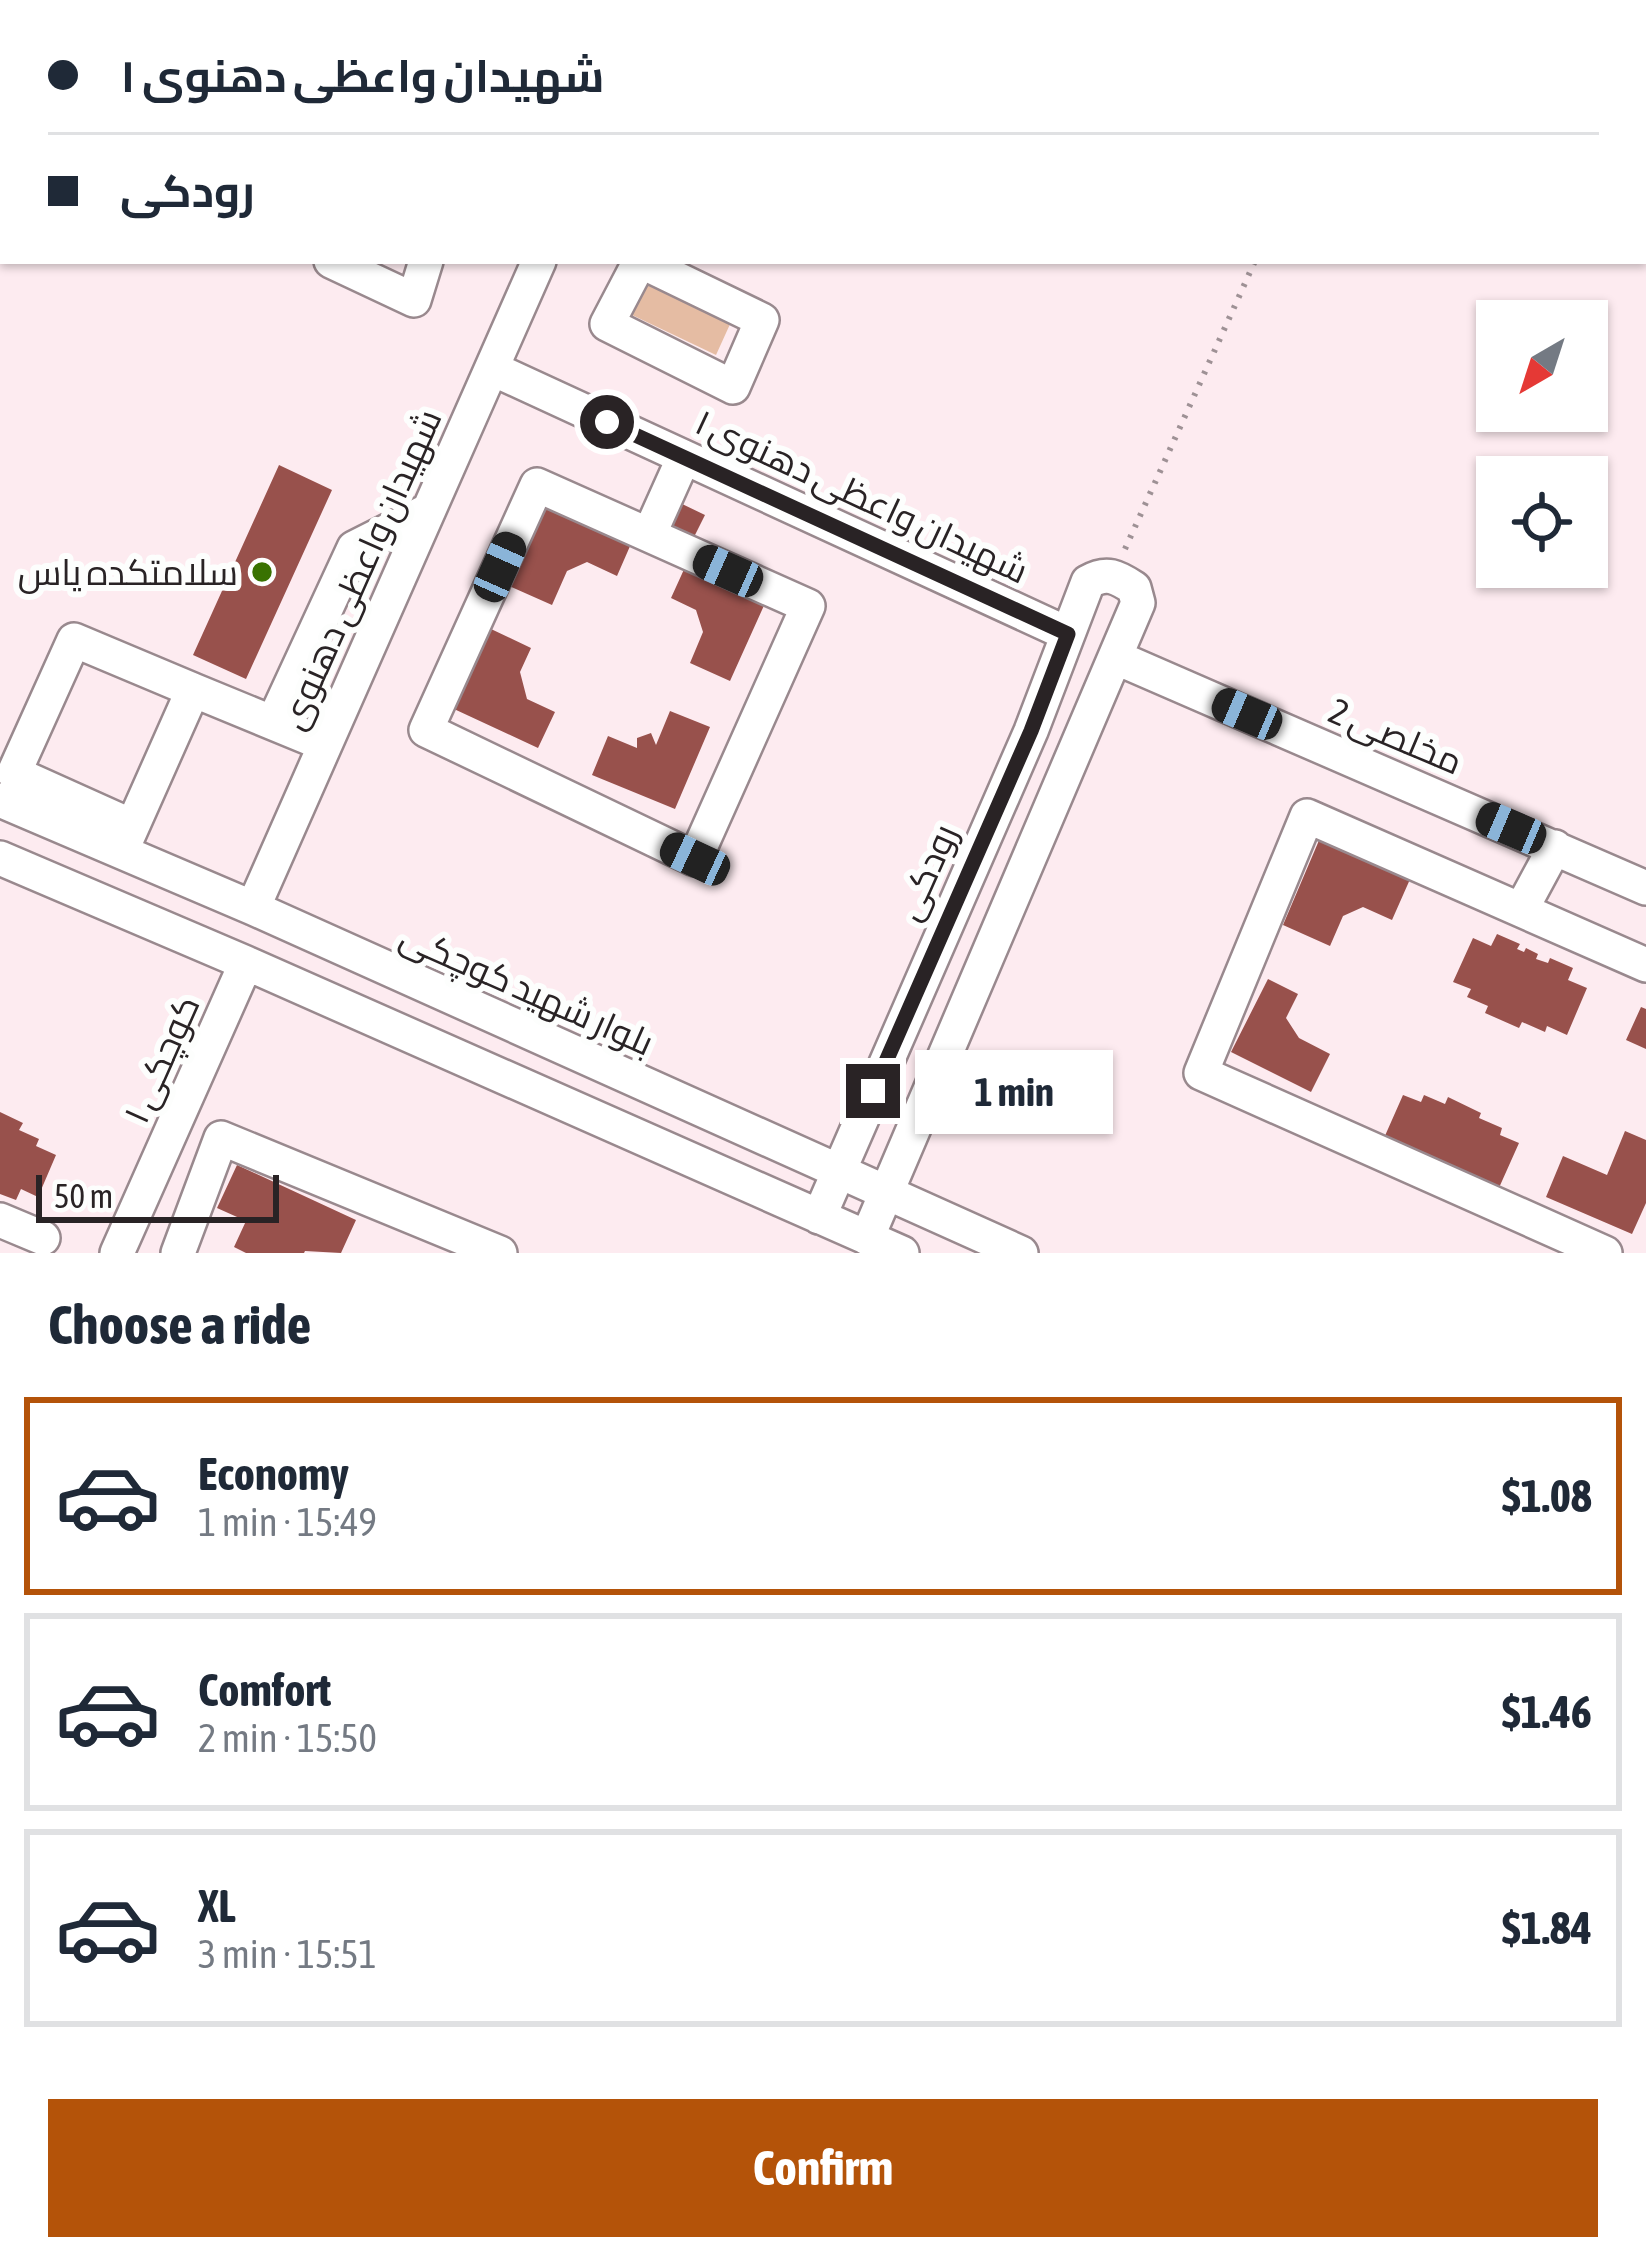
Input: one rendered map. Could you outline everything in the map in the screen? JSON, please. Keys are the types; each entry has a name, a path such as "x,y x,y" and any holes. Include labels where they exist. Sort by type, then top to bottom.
{"street":[{"path":"337,264 414,300 425,264"},
{"name":"شهیدان واعظی دهنوی","path":"253,908 538,264"},
{"path":"638,264 607,324 733,387 762,320 646,264"},
{"name":"شهیدان واعظی دهنوی ۱","path":"493,369 1068,634"},
{"path":"649,535 684,457"},
{"path":"537,485 649,535 808,606 695,859 426,730 537,485"},
{"path":"273,723 354,548 429,510"},
{"path":"867,1238 1138,603 1134,588 1114,574"},
{"name":"رودکی","path":"819,1217 1031,731 1088,582 1114,574"},
{"path":"194,689 126,839 14,773 74,640 194,689 325,744"},
{"name":"مخلصی 2","path":"1115,657 1646,888"},
{"path":"1031,731 1048,716 1065,718 1077,731 1075,754"},
{"name":"بلوار شهید کوچکی","path":"0,800 126,839 253,908 1021,1253"},
{"path":"1605,1253 1201,1073 1307,816 1646,964"},
{"path":"1522,910 1555,847"},
{"path":"0,858 902,1253"},
{"name":"کوچکی ۱","path":"117,1253 246,963"},
{"path":"744,1183 770,1180 778,1163 759,1136"},
{"path":"178,1253 221,1138 500,1253"},
{"path":"0,1220 43,1238"},
{"path":"924,1253 915,1240 923,1225 949,1221"}],"path":[{"path":"1114,574 1255,264"}],"shaded area":[{"path":"646,281 731,322 716,355 630,314"}],"building":[{"name":"سلامتکده یاس","path":"279,465 332,490 246,679 193,655"},
{"path":"546,497 634,537 617,576 587,562 567,571 552,605 507,585"},
{"path":"678,502 705,515 694,537 667,523"},
{"path":"686,565 766,601 730,681 690,663 703,632 696,610 671,598"},
{"path":"491,629 531,648 520,672 527,699 555,712 538,748 454,709"},
{"path":"670,711 710,727 675,809 592,775 608,736 637,748 637,738 651,733 656,745"},
{"path":"1320,838 1411,877 1392,920 1363,907 1343,916 1330,946 1283,925"},
{"path":"1497,934 1520,944 1517,949 1538,954 1536,959 1548,963 1550,958 1573,968 1568,980 1587,988 1567,1035 1522,1022 1519,1028 1485,1013 1488,1006 1467,997 1471,989 1453,982 1473,938 1491,946"},
{"path":"1268,979 1298,994 1286,1018 1299,1038 1330,1054 1311,1092 1231,1052"},
{"path":"1641,1007 1646,1009 1646,1049 1626,1040"},
{"path":"1403,1095 1421,1102 1424,1095 1445,1104 1448,1097 1481,1113 1479,1118 1502,1128 1500,1135 1519,1143 1498,1190 1384,1138"},
{"path":"0,1112 23,1123 19,1130 39,1139 36,1146 56,1155 38,1197 21,1189 16,1200 0,1194"},
{"path":"1625,1131 1646,1140 1646,1203 1632,1234 1546,1197 1563,1156 1607,1175"},
{"path":"237,1165 356,1220 341,1253 246,1253 234,1247 246,1221 217,1208"}],"place":[{"name":"سلامتکده یاس","path":"262,572"}],"route":[{"path":"607,422 1068,634 1031,731 873,1091"}]}
